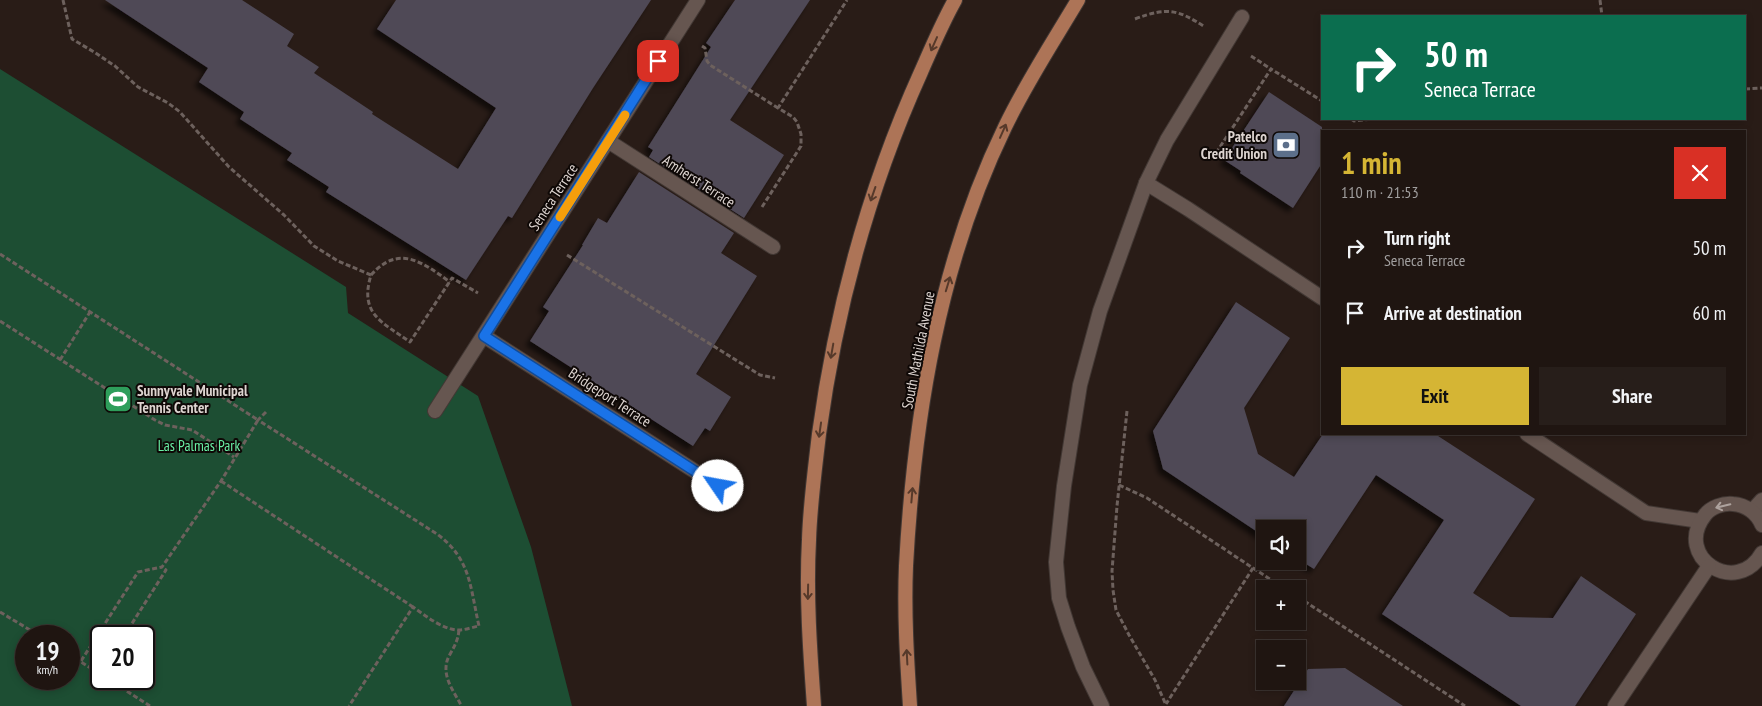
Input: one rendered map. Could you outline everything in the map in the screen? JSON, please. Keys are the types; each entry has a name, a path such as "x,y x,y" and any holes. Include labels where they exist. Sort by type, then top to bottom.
{"main road":[{"path":"814,706 808,608 809,539 826,382 835,335 849,274 890,146 900,119 955,0"},
{"name":"South Mathilda Avenue","path":"910,706 906,645 906,567 917,440 939,314 971,208 1005,127 1078,0"}],"lane":[{"name":"Seneca Terrace","path":"435,411 698,0"},
{"path":"1102,706 1083,667 1068,627 1060,598 1056,562 1064,486 1080,385 1100,311 1146,183 1167,140 1242,17"},
{"name":"Amherst Terrace","path":"608,142 773,248"},
{"path":"1146,183 1321,297"},
{"name":"Bridgeport Terrace","path":"484,336 718,486"},
{"path":"1529,435 1646,513 1700,521"},
{"path":"1752,511 1762,500"},
{"path":"1762,525 1752,511 1742,505 1730,504 1718,506 1707,512 1700,521 1696,536 1697,550 1702,559 1720,571 1732,573 1744,570 1754,564 1762,553"},
{"path":"1616,706 1710,566"}],"path":[{"path":"63,0 72,39 115,66 138,87 168,102 180,112 229,167 284,215 314,246 338,260 371,275"},
{"path":"778,108 847,0"},
{"path":"1600,0 1602,15"},
{"path":"678,29 705,48 710,65 793,117 797,122 801,134 801,146 747,231"},
{"path":"1216,152 1271,69 1321,100"},
{"path":"1746,89 1762,88"},
{"path":"544,241 760,374 775,378"},
{"path":"0,254 447,542 466,568 479,626 459,630 440,624 220,481"},
{"path":"450,282 423,264 399,258 390,259 379,266 371,275 366,289 367,300 372,311 383,323 410,342 450,282 452,278 480,294"},
{"path":"60,361 90,312"},
{"path":"0,321 154,420 165,425 192,430 234,456"},
{"path":"1127,411 1112,571 1113,590 1116,610 1128,636 1142,655 1166,705"},
{"path":"90,667 80,661 138,572 162,567 220,481 258,420 266,412"},
{"path":"1119,485 1147,498 1271,580"},
{"path":"131,625 166,570 162,567"},
{"path":"1166,705 1253,568"},
{"path":"1306,602 1465,706"},
{"path":"348,706 413,608"},
{"path":"0,612 22,625"},
{"path":"459,630 458,640 449,656 445,670 446,677 461,705"},
{"path":"125,690 150,706"}],"green space":[{"name":"Las Palmas Park","path":"0,69 346,287 348,313 478,396 531,547 572,706 0,706"}],"building":[{"path":"105,0 242,0 294,34 287,46 319,67 314,73 373,112 372,114 458,169 496,108 377,29 396,0 651,0 593,88 512,218 508,216 466,280 326,192 329,187 287,160 292,153 240,119 244,112 199,82 208,68"},
{"path":"735,0 810,0 730,120 784,155 744,218 649,157 653,150 648,147 711,47 706,43"},
{"path":"1269,92 1322,127 1321,165 1293,208 1240,173 1241,171 1224,160"},
{"path":"639,172 734,233 721,253 757,276 696,374 731,397 710,431 705,428 693,446 530,341 549,311 543,307 598,218 607,223"},
{"path":"1236,302 1290,338 1244,408 1258,454 1294,477 1322,435 1437,435 1535,499 1473,593 1510,617 1553,618 1581,576 1636,614 1575,706 1521,706 1382,614 1444,520 1376,475 1314,569 1306,564 1306,520 1256,520 1256,531 1163,469 1153,431"},
{"path":"1345,668 1403,706 1284,706 1294,690 1306,690 1306,672 1308,669"}],"slow traffic":[{"path":"560,217 625,115"}],"place":[{"name":"Patelco Credit Union","path":"1286,145"},
{"name":"Sunnyvale Municipal Tennis Center","path":"118,399"}],"route":[{"path":"658,61 484,336 718,486"}]}
